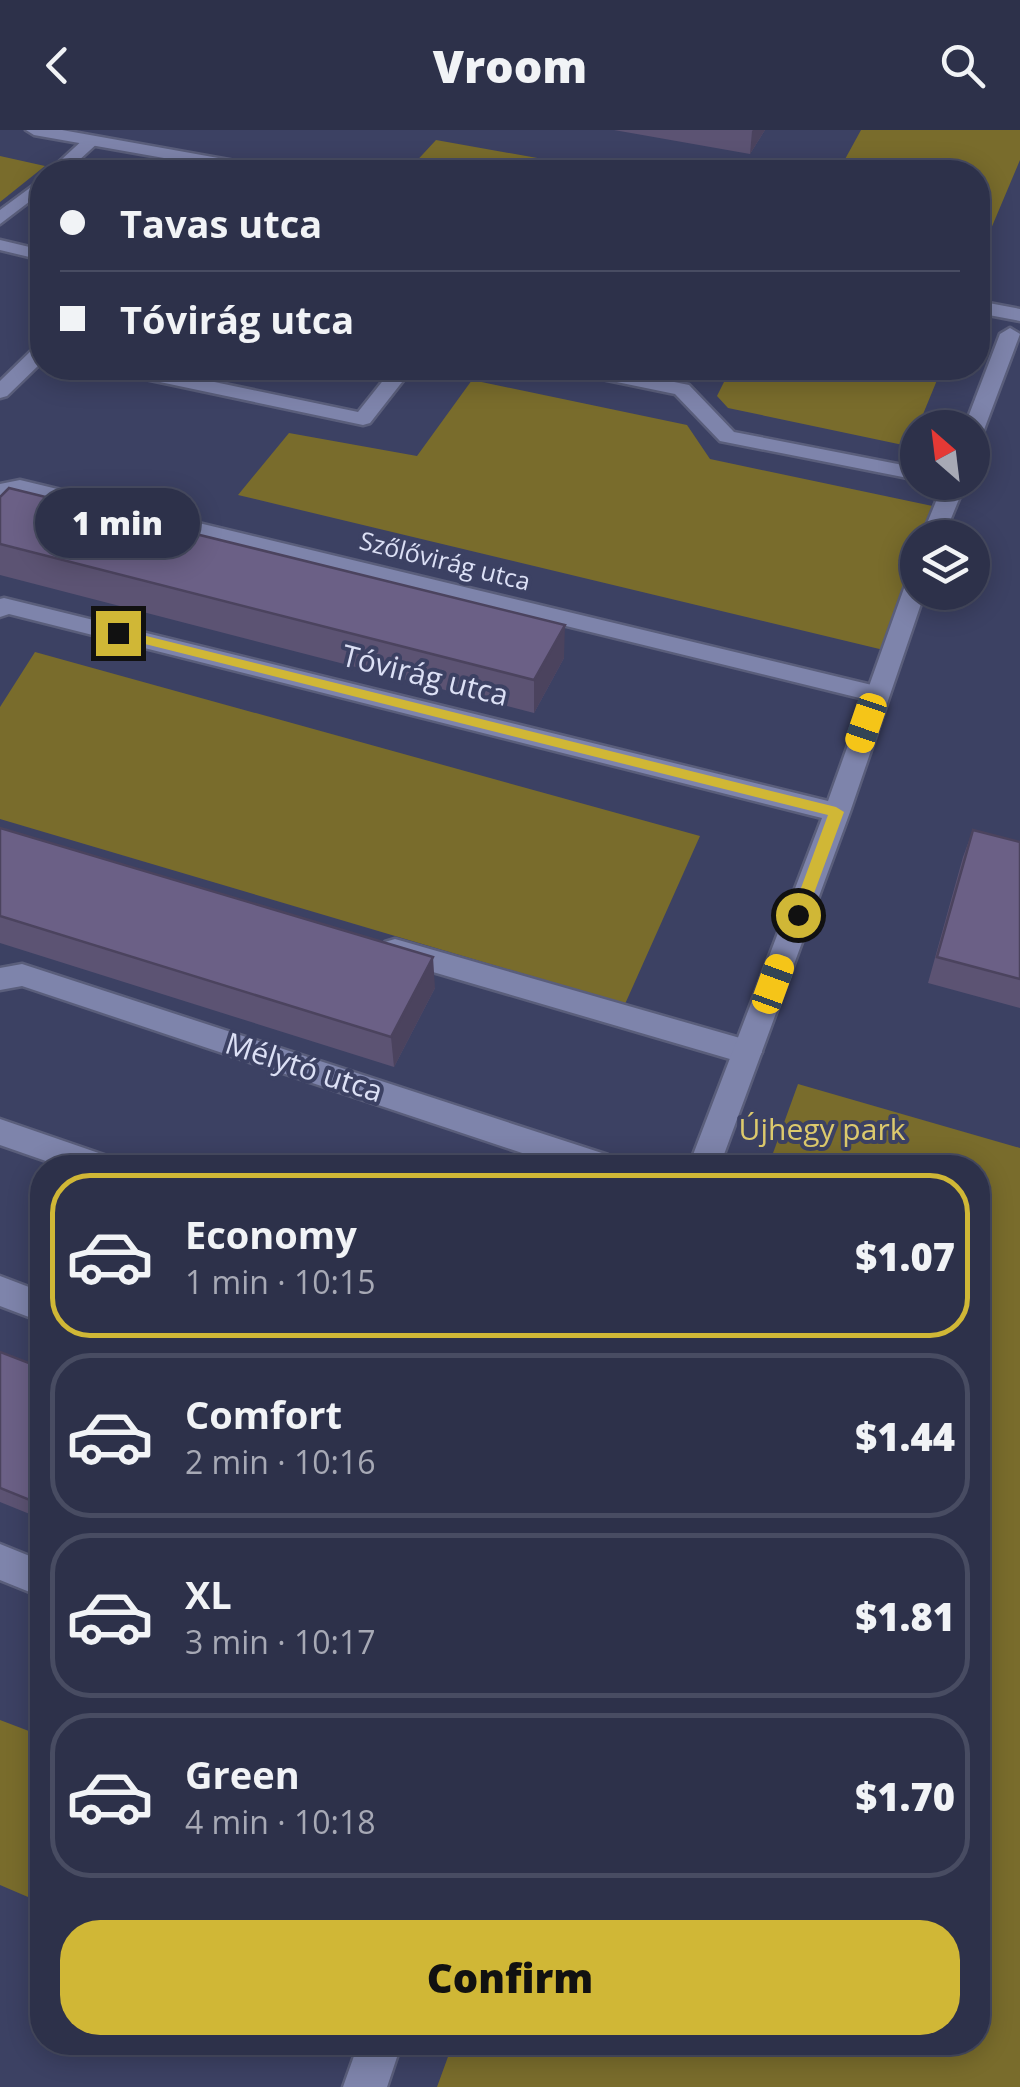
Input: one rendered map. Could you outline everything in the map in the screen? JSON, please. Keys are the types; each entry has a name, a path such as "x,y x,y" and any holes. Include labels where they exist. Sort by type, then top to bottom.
{"street":[{"path":"34,130 201,160"},
{"path":"70,160 92,141"},
{"path":"0,219 30,194"},
{"path":"0,245 30,251"},
{"path":"981,410 1016,317 990,310"},
{"path":"0,392 30,362"},
{"path":"179,380 364,419 394,380"},
{"path":"640,380 682,388 727,437 900,471"},
{"name":"Szőlővirág utca","path":"0,490 20,486 876,694"},
{"name":"Tóvirág utca","path":"0,610 4,605 836,812"},
{"path":"708,1155 907,610"},
{"path":"364,941 747,1052"},
{"name":"Mélytó utca","path":"0,979 22,975 569,1155"},
{"path":"0,1132 67,1155"},
{"path":"0,1291 30,1302"},
{"path":"0,1562 30,1574"},
{"path":"365,2087 376,2055"}],"green space":[{"path":"861,130 1020,130 1020,160 990,231 990,160 845,160"},
{"path":"436,140 548,160 417,160"},
{"path":"0,156 30,163 30,178 0,202"},
{"path":"472,380 687,425 710,459 942,508 938,520 900,520 900,610 907,610 892,652 238,495 289,433 417,456"},
{"path":"725,380 937,380 925,410 900,410 900,444 728,408 717,396"},
{"path":"35,652 700,836 625,1004 0,819 0,707"},
{"name":"Újhegy park","path":"798,1084 1020,1148 1020,2087 437,2087 449,2055 990,2055 990,1155 772,1155"},
{"path":"0,1720 30,1731 30,1898 0,1885"}],"building":[{"path":"9,488 565,625 534,680 0,544 0,497"},
{"path":"0,828 433,957 391,1037 0,916"},
{"path":"973,830 1020,842 1020,979 937,957"},
{"path":"0,1352 30,1363 30,1500 0,1488"}],"route":[{"path":"118,633 836,812 798,915"}]}
